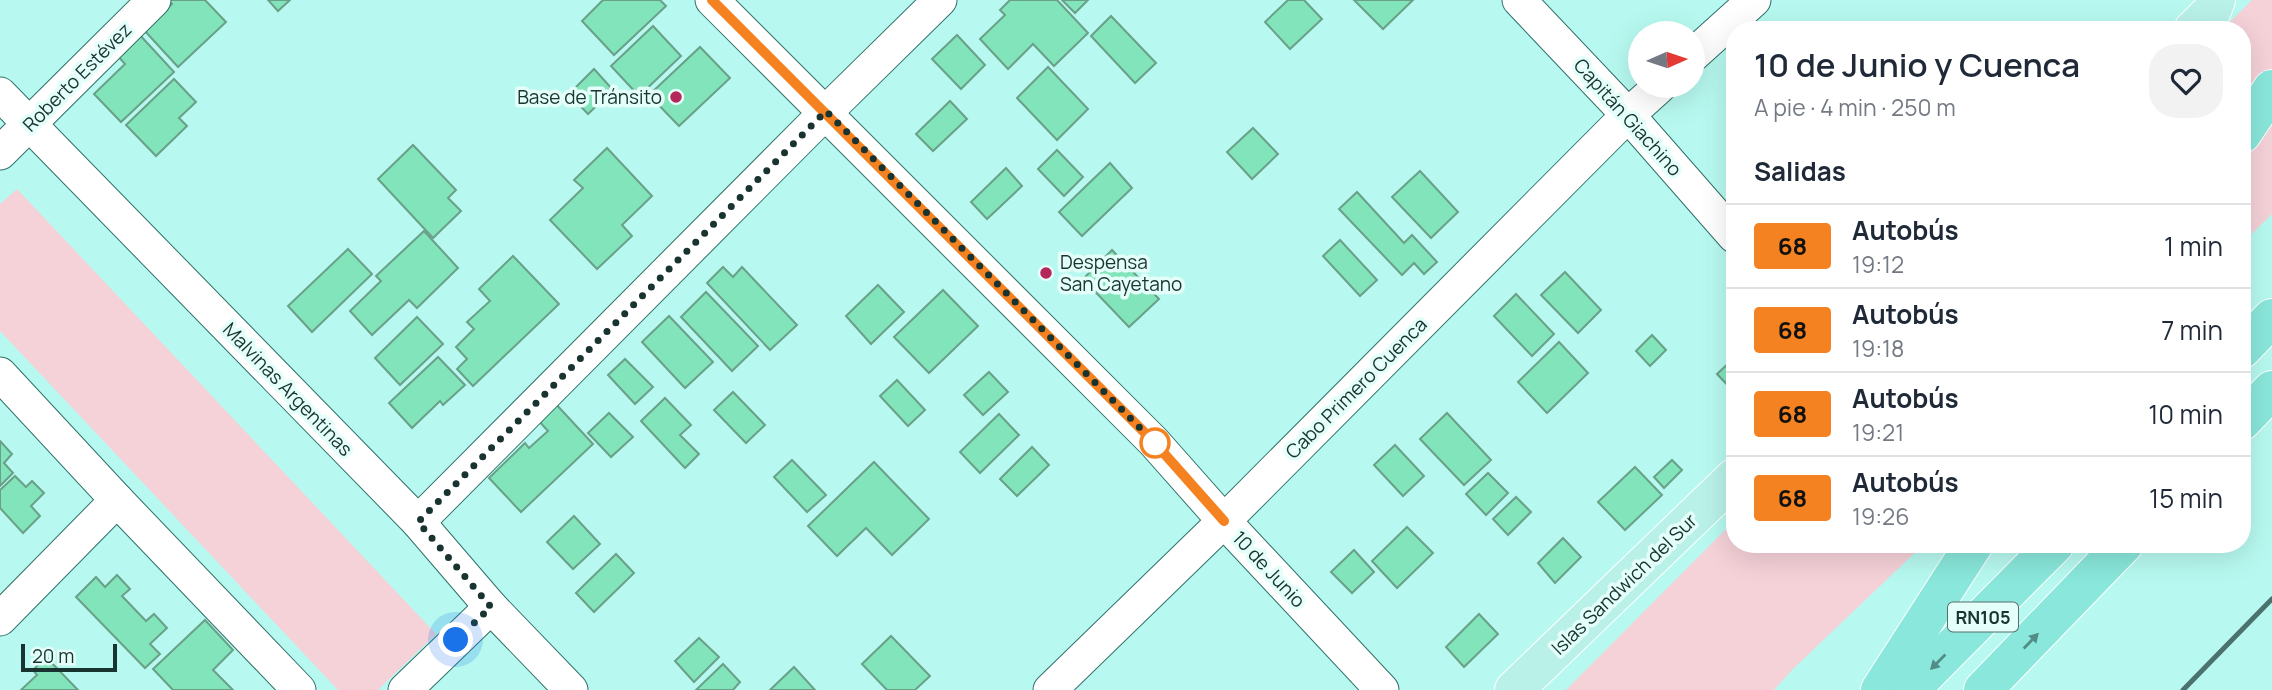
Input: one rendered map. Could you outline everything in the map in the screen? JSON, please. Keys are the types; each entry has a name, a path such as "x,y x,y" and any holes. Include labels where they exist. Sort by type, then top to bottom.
{"highway":[{"path":"2251,120 2272,89"},
{"path":"2251,339 2272,317"},
{"path":"2251,412 2272,390"},
{"path":"1880,690 1968,553"},
{"name":"RN105","path":"1910,690 2046,553"},
{"name":"RN105","path":"1983,690 2115,553"}],"main road":[{"path":"2202,21 2212,11 2216,0"},
{"name":"Islas Sandwich del Sur","path":"1514,690 1726,486"}],"street":[{"name":"Roberto Estévez","path":"0,153 154,0"},
{"name":"10 de Junio","path":"712,0 826,111 1154,442 1382,690"},
{"path":"418,522 826,111 940,0"},
{"name":"Capitán Giachino","path":"1519,0 1628,115 1726,227"},
{"path":"1731,21 1754,0"},
{"path":"1705,44 1726,25"},
{"name":"Malvinas Argentinas","path":"0,94 418,522 491,607 571,690"},
{"name":"Cabo Primero Cuenca","path":"1051,690 1647,98"},
{"path":"0,374 299,690"},
{"path":"0,619 117,500"},
{"path":"405,690 491,607"}],"shaded area":[{"path":"2252,0 2272,0 2272,214 2251,234 2251,21 2231,21"},
{"path":"17,189 436,634 378,690 338,690 0,331 0,204"},
{"path":"1726,529 1726,553 1915,553 1774,690 1566,690"}],"building":[{"path":"168,0 205,0 226,22 178,67 144,30 172,4"},
{"path":"268,0 290,0 278,11"},
{"path":"603,0 660,0 666,6 614,55 582,21"},
{"path":"1010,0 1057,0 1088,33 1054,66 1033,44 1008,69 980,39 1005,15 1000,10"},
{"path":"1062,0 1088,0 1075,13"},
{"path":"1288,0 1304,0 1322,19 1290,49 1265,22"},
{"path":"1354,0 1413,0 1383,29"},
{"path":"1111,16 1156,63 1135,83 1091,36"},
{"path":"653,26 681,56 639,96 611,66"},
{"path":"138,33 174,72 121,122 94,94 125,64 116,54"},
{"path":"957,35 985,65 961,89 932,59"},
{"path":"700,47 730,78 679,126 649,95"},
{"path":"1048,67 1088,109 1057,140 1017,98"},
{"path":"594,69 613,90 588,114 569,94"},
{"path":"174,79 196,102 179,118 187,126 156,156 126,125"},
{"path":"950,101 967,119 933,151 916,134"},
{"path":"1253,128 1278,154 1252,179 1227,152"},
{"path":"413,145 456,190 448,198 461,211 433,238 378,179"},
{"path":"607,148 652,196 622,225 632,236 597,269 550,220 583,188 574,180"},
{"path":"1057,150 1083,177 1064,196 1038,169"},
{"path":"1110,163 1132,188 1082,236 1059,212"},
{"path":"1006,168 1022,186 987,219 971,202"},
{"path":"1420,171 1458,212 1431,238 1392,197"},
{"path":"1357,192 1404,243 1412,235 1437,262 1424,274 1414,263 1402,275 1339,209"},
{"path":"424,231 458,268 417,308 409,300 372,335 350,311 381,281 376,276"},
{"path":"1340,240 1377,280 1360,296 1323,256"},
{"path":"348,249 372,274 312,332 288,306"},
{"path":"1112,250 1159,299 1129,327 1083,279"},
{"path":"513,256 559,304 473,386 457,369 467,359 456,347 474,329 467,322 490,301 479,289"},
{"path":"723,267 733,277 742,267 797,325 770,350 707,283"},
{"path":"1565,272 1601,310 1578,333 1541,295"},
{"path":"878,285 904,312 871,344 846,316"},
{"path":"943,290 978,326 929,373 894,337"},
{"path":"706,292 758,346 732,371 681,317"},
{"path":"1516,294 1554,334 1532,356 1494,316"},
{"path":"669,316 713,362 685,388 642,342"},
{"path":"417,317 443,344 400,385 375,358"},
{"path":"1652,335 1666,350 1650,366 1636,351"},
{"path":"1559,342 1588,373 1547,413 1518,382"},
{"path":"438,357 465,385 443,405 440,401 412,428 389,403"},
{"path":"625,359 653,387 635,404 608,375"},
{"path":"1726,366 1726,384 1717,374"},
{"path":"989,372 1008,392 983,415 964,395"},
{"path":"897,380 925,410 908,426 880,396"},
{"path":"733,392 765,425 746,443 714,410"},
{"path":"665,398 691,425 680,435 699,454 685,468 641,421"},
{"path":"554,402 593,444 521,512 489,478 525,443 529,448 548,431 537,419"},
{"path":"609,413 633,437 611,457 588,433"},
{"path":"1447,413 1491,460 1464,485 1420,439"},
{"path":"999,414 1019,435 980,473 960,452"},
{"path":"0,441 12,454 4,463 13,473 0,486"},
{"path":"1395,445 1424,476 1403,496 1374,465"},
{"path":"1032,447 1049,465 1017,496 1000,479"},
{"path":"792,460 826,495 807,512 774,477"},
{"path":"1672,460 1682,470 1664,488 1654,477"},
{"path":"874,462 929,519 892,555 866,528 837,556 808,526"},
{"path":"1635,467 1662,495 1625,530 1598,502"},
{"path":"1488,473 1508,493 1486,515 1466,494"},
{"path":"15,476 26,487 32,481 44,493 31,506 40,516 23,533 0,508 0,490"},
{"path":"1516,497 1531,512 1508,535 1493,519"},
{"path":"574,516 600,544 573,569 547,542"},
{"path":"1407,527 1433,553 1397,588 1372,561"},
{"path":"1563,538 1581,557 1555,583 1538,563"},
{"path":"1354,550 1374,572 1352,593 1331,572"},
{"path":"616,554 634,573 594,612 576,593"},
{"path":"117,575 130,589 122,596 146,621 154,614 167,628 150,644 160,654 145,668 76,597 96,577 105,587"},
{"path":"1479,614 1498,634 1464,667 1446,647"},
{"path":"205,620 233,650 213,670 233,690 173,690 153,669"},
{"path":"891,636 930,676 915,690 887,690 862,664"},
{"path":"699,638 719,657 694,682 675,661"},
{"path":"46,657 78,690 21,690 37,675 33,670"},
{"path":"723,664 740,682 733,690 696,690"},
{"path":"794,667 815,690 770,690"}],"railway":[{"path":"2183,690 2272,599"}],"bus line":[{"name":"68","path":"712,0 826,111 1154,442 1224,521"}],"place":[{"name":"Base de Tránsito","path":"676,97"},
{"name":"Despensa San Cayetano","path":"1046,273"}],"route":[{"path":"456,640 491,607 418,522 826,111 1155,443"}]}
